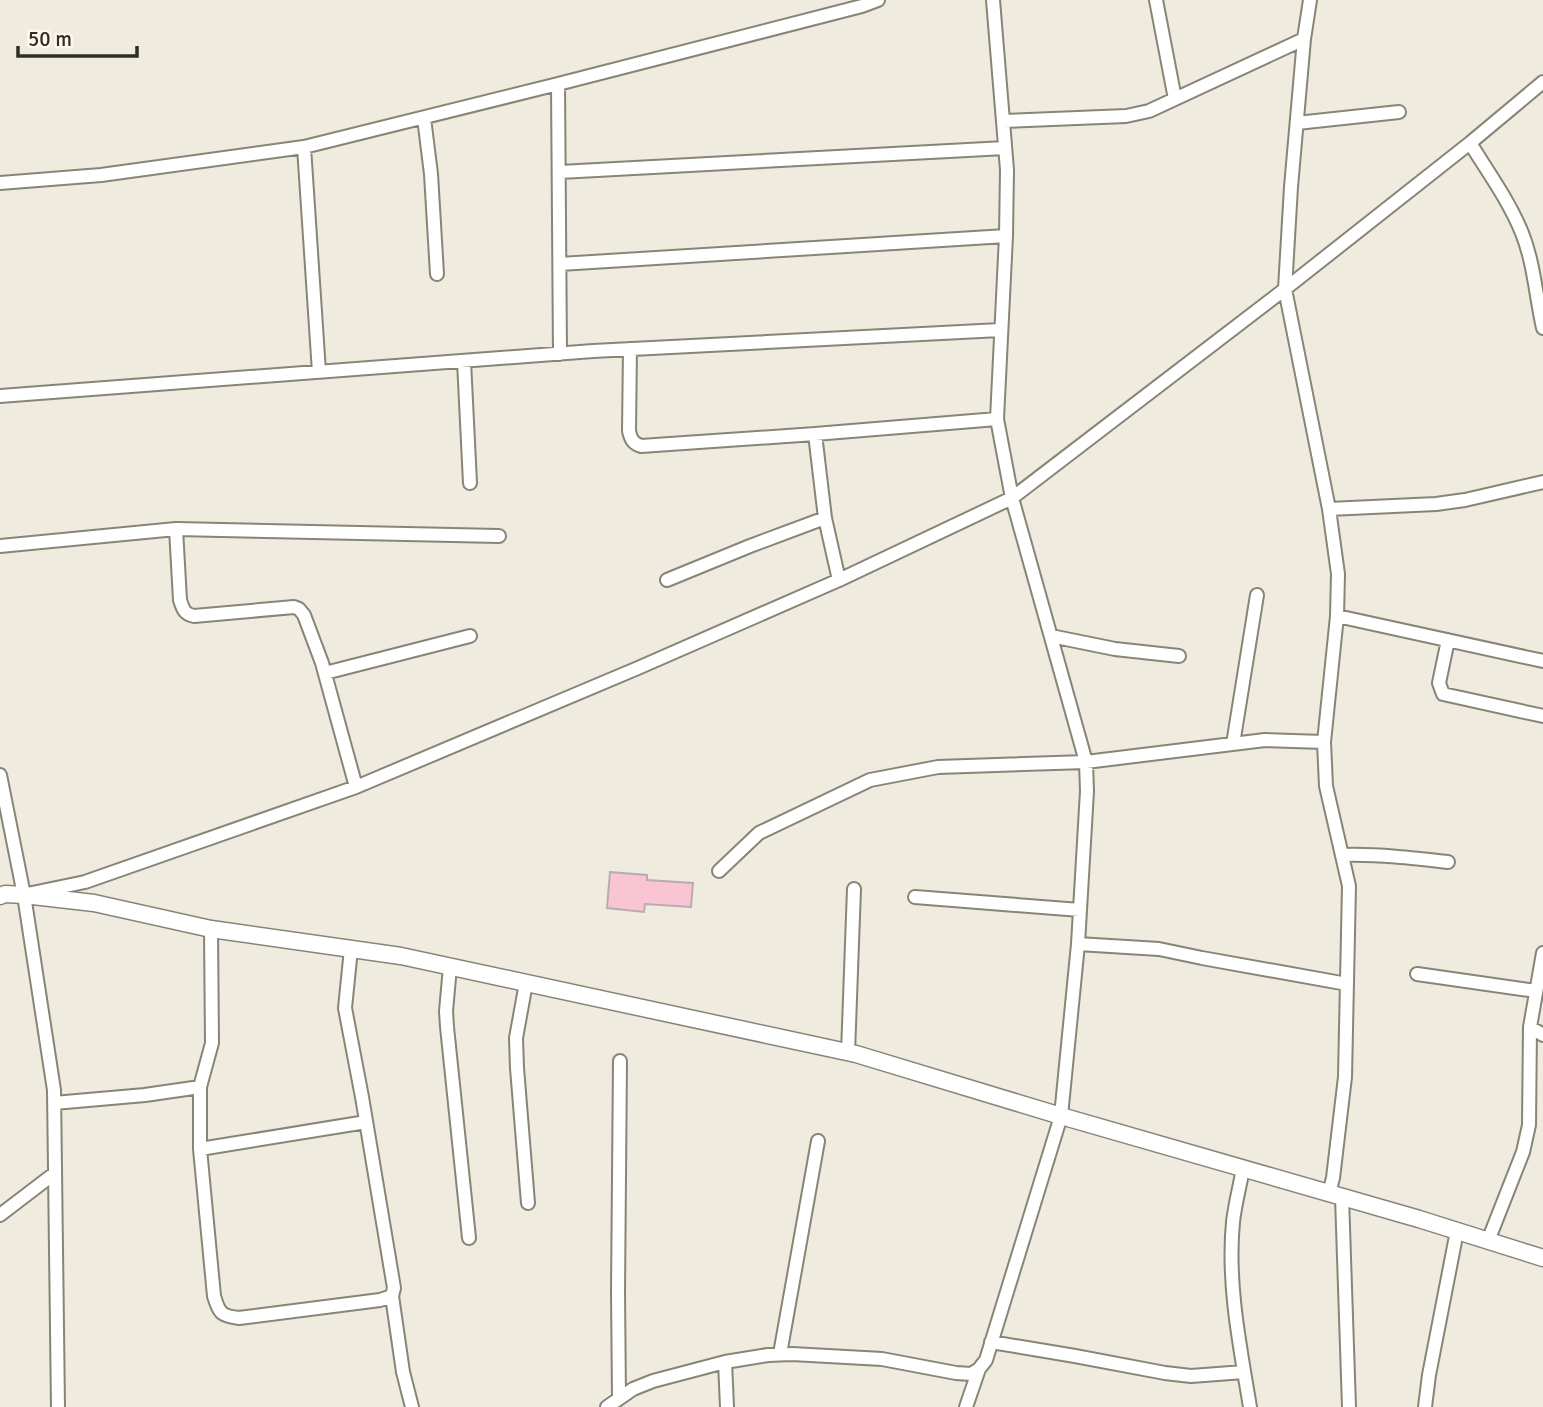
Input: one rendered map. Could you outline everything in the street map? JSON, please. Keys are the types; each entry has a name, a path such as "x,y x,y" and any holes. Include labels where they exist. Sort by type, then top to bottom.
{"street":[{"path":"0,183 101,175 304,147 878,0"},
{"path":"966,1407 979,1369 986,1360 1061,1116 1078,944 1087,791 1086,762 1012,498 996,419 1007,170 993,0"},
{"path":"1156,0 1175,99"},
{"path":"1310,0 1304,39 1285,289 1329,509 1338,574 1337,616 1324,742 1326,786 1349,886 1345,1077 1333,1178 1349,1407"},
{"path":"1003,121 1126,116 1149,111 1304,39"},
{"path":"24,895 85,882 356,787 839,580 1012,498 1285,289 1543,82"},
{"path":"558,84 560,354"},
{"path":"1297,123 1399,112"},
{"path":"424,118 431,174 437,274"},
{"path":"1470,143 1522,233 1542,320"},
{"path":"304,147 319,372"},
{"path":"559,172 1005,148"},
{"path":"560,264 1006,236"},
{"path":"0,396 630,349 1000,330"},
{"path":"630,349 629,431 634,444 641,446 996,419"},
{"path":"464,361 470,483"},
{"path":"816,434 825,518 839,580"},
{"path":"1329,509 1436,504 1543,482"},
{"path":"667,580 825,518"},
{"path":"176,529 180,600 187,615 299,608 309,625 325,673 356,787"},
{"path":"0,546 176,529 499,536"},
{"path":"1233,744 1257,595"},
{"path":"1337,616 1543,661"},
{"path":"325,673 470,636"},
{"path":"1051,636 1115,649 1179,656"},
{"path":"1448,640 1439,683 1443,694 1543,716"},
{"path":"719,871 759,833 870,780 938,767 1086,762 1265,740 1324,742"},
{"path":"0,775 24,895 54,1090 58,1407"},
{"path":"1343,855 1399,856 1448,862"},
{"path":"848,1053 854,889"},
{"path":"2,894 94,904 211,929 401,956 848,1053 1543,1258"},
{"path":"915,897 1080,910"},
{"path":"211,929 212,1043 200,1087 200,1149 214,1296 218,1310 225,1316 239,1318 380,1300 392,1296"},
{"path":"1078,944 1159,949 1347,984"},
{"path":"351,949 345,1008 394,1287 392,1296 403,1372 412,1407"},
{"path":"1488,1241 1523,1152 1529,1125 1530,1027 1543,953"},
{"path":"450,967 447,1027 468,1238"},
{"path":"1417,974 1536,991"},
{"path":"526,983 516,1038 528,1203"},
{"path":"1530,1027 1543,1035"},
{"path":"619,1398 620,1061"},
{"path":"54,1103 145,1096 200,1087"},
{"path":"200,1149 366,1122"},
{"path":"780,1354 818,1141"},
{"path":"1243,1168 1233,1222 1232,1274 1250,1407"},
{"path":"0,1215 55,1173"},
{"path":"1425,1407 1457,1231"},
{"path":"991,1342 1165,1374 1191,1376 1244,1372"},
{"path":"607,1407 633,1389 653,1381 725,1362 780,1354 883,1359 963,1374 971,1374 979,1369"},
{"path":"725,1362 727,1407"}],"building":[{"path":"610,872 647,875 647,880 693,883 691,907 645,904 644,912 607,908"}]}
